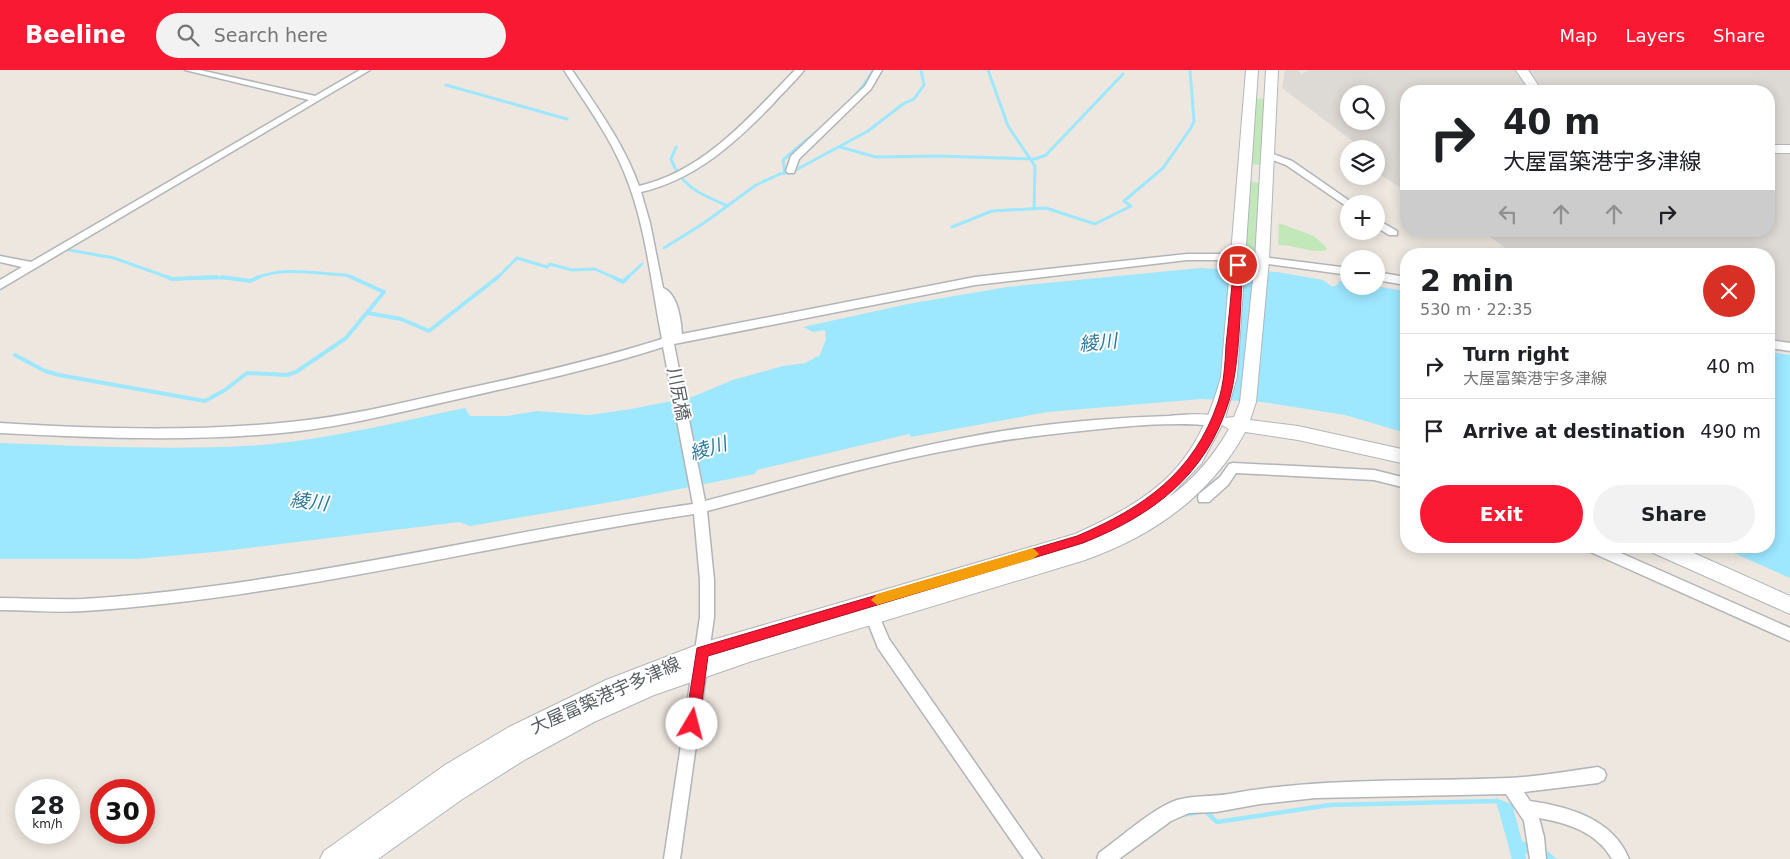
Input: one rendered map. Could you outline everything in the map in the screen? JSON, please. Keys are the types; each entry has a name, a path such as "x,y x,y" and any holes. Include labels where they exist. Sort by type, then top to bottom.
{"main road":[{"path":"1522,70 1532,85"},
{"path":"1251,75 1272,76"},
{"name":"大屋冨築港宇多津線","path":"1188,493 1186,472 1216,421 1229,377 1239,261 1243,170 1251,75"},
{"name":"大屋冨築港宇多津線","path":"359,859 460,787 527,747 701,660 872,615 1085,552 1120,538 1154,520 1188,493 1215,465 1232,441 1243,418 1252,380 1272,76"},
{"path":"1775,149 1790,149"},
{"path":"1243,170 1266,175"},
{"path":"1216,421 1243,418 1290,431 1400,456"},
{"name":"大屋冨築港宇多津線","path":"332,859 453,773 517,734 580,702 701,660 1079,540 1111,527 1142,509 1188,493"},
{"path":"1674,553 1790,605"}],"street":[{"path":"188,70 316,99"},
{"path":"0,285 366,70"},
{"path":"568,70 602,122 629,171 636,190 678,177 708,160 800,70"},
{"path":"791,171 794,158 868,87 878,70"},
{"path":"1268,155 1289,163 1340,198"},
{"name":"川尻橋","path":"636,190 658,289 663,292 671,306 676,322 672,343 700,504 707,580 707,617 672,859"},
{"path":"1385,228 1393,233"},
{"path":"0,428 141,433 293,426 349,418 495,387 672,343 975,281 1186,258 1340,271"},
{"path":"0,259 33,266"},
{"path":"1385,278 1400,280"},
{"path":"1775,345 1790,348"},
{"path":"0,604 81,605 174,597 288,581 700,504 960,443 1048,430 1122,422 1195,419 1216,421"},
{"path":"1188,493 1224,481 1234,468 1374,474 1400,481"},
{"path":"1607,553 1790,635"},
{"path":"872,615 883,643 1034,859"},
{"path":"1105,859 1165,815 1177,808 1188,805 1216,804 1260,796 1315,790 1510,786 1598,775"},
{"path":"1510,786 1528,809 1537,853"},
{"path":"1528,809 1542,810 1592,826 1616,847 1621,859"}],"shaded area":[{"path":"1285,70 1298,70 1301,74 1309,70 1516,70 1525,85 1400,85 1400,187 1385,178 1385,140 1351,140 1282,88"},
{"path":"1529,70 1790,70 1790,145 1775,145 1775,85 1539,85"},
{"path":"1775,154 1790,154 1790,344 1775,341 1775,248 1505,248 1490,237 1775,237"}],"green space":[{"path":"1254,98 1264,99 1260,165 1249,164"},
{"path":"1247,181 1259,183 1256,252 1243,250"},
{"path":"1279,223 1314,236 1327,248 1326,250 1314,251 1278,245"}],"water":[{"name":"綾川","path":"1200,268 1277,272 1323,280 1331,286 1336,286 1340,281 1340,295 1385,295 1385,288 1400,290 1400,431 1345,415 1262,402 1201,399 1048,412 911,437 909,434 757,470 755,474 634,498 470,526 459,522 224,551 136,559 0,559 0,443 130,447 228,447 313,439 465,408 470,416 507,416 537,411 590,415 631,409 692,397 733,380 783,366 805,363 820,355 826,339 825,330 813,332 803,327 908,304 1007,287"},
{"path":"1775,353 1790,355 1790,578 1734,553 1775,553"},
{"path":"1495,798 1512,804 1522,841 1545,849 1557,859 1542,859 1525,853 1526,859 1515,859 1509,834 1505,833"}],"waterway":[{"path":"785,173 783,160 844,108 865,83 873,70"},
{"path":"785,173 794,171 868,131 903,104 914,99 924,85 921,70"},
{"path":"988,70 1008,126 1030,159"},
{"path":"1034,209 1046,208 1095,224 1131,206 1124,201 1163,168 1191,128 1194,121 1190,70"},
{"path":"1030,159 1046,155 1123,74"},
{"path":"446,85 567,119"},
{"path":"676,147 671,159 680,177 701,194 728,206"},
{"path":"840,147 876,157 937,156 1030,159"},
{"path":"1030,159 1035,166 1034,209"},
{"path":"728,206 756,185 785,173"},
{"path":"664,248 728,206"},
{"path":"952,227 992,211 1034,209"},
{"path":"69,250 114,258 170,278"},
{"path":"498,277 517,258 547,267 550,264 572,270 595,269 615,278"},
{"path":"627,278 642,264"},
{"path":"256,278 278,272 346,275 354,278"},
{"path":"167,277 172,279 194,278"},
{"path":"194,278 217,277"},
{"path":"222,277 229,278"},
{"path":"229,278 250,281 259,277"},
{"path":"15,355 45,371 59,375 205,401 225,390 247,373 287,375 296,372 346,338 384,292 351,277"},
{"path":"368,313 401,319 429,331 498,277"},
{"path":"187,278 194,278"},
{"path":"194,278 229,278"},
{"path":"615,278 623,282 627,278"},
{"path":"1182,815 1205,811 1217,822 1330,805 1497,801 1501,803"},
{"path":"1507,831 1514,859"}],"slow traffic":[{"path":"877,600 1033,554"}],"route":[{"path":"692,724 702,652 1079,540 1111,527 1142,509 1174,484 1186,472 1208,440 1224,401 1229,377 1238,265"}]}
